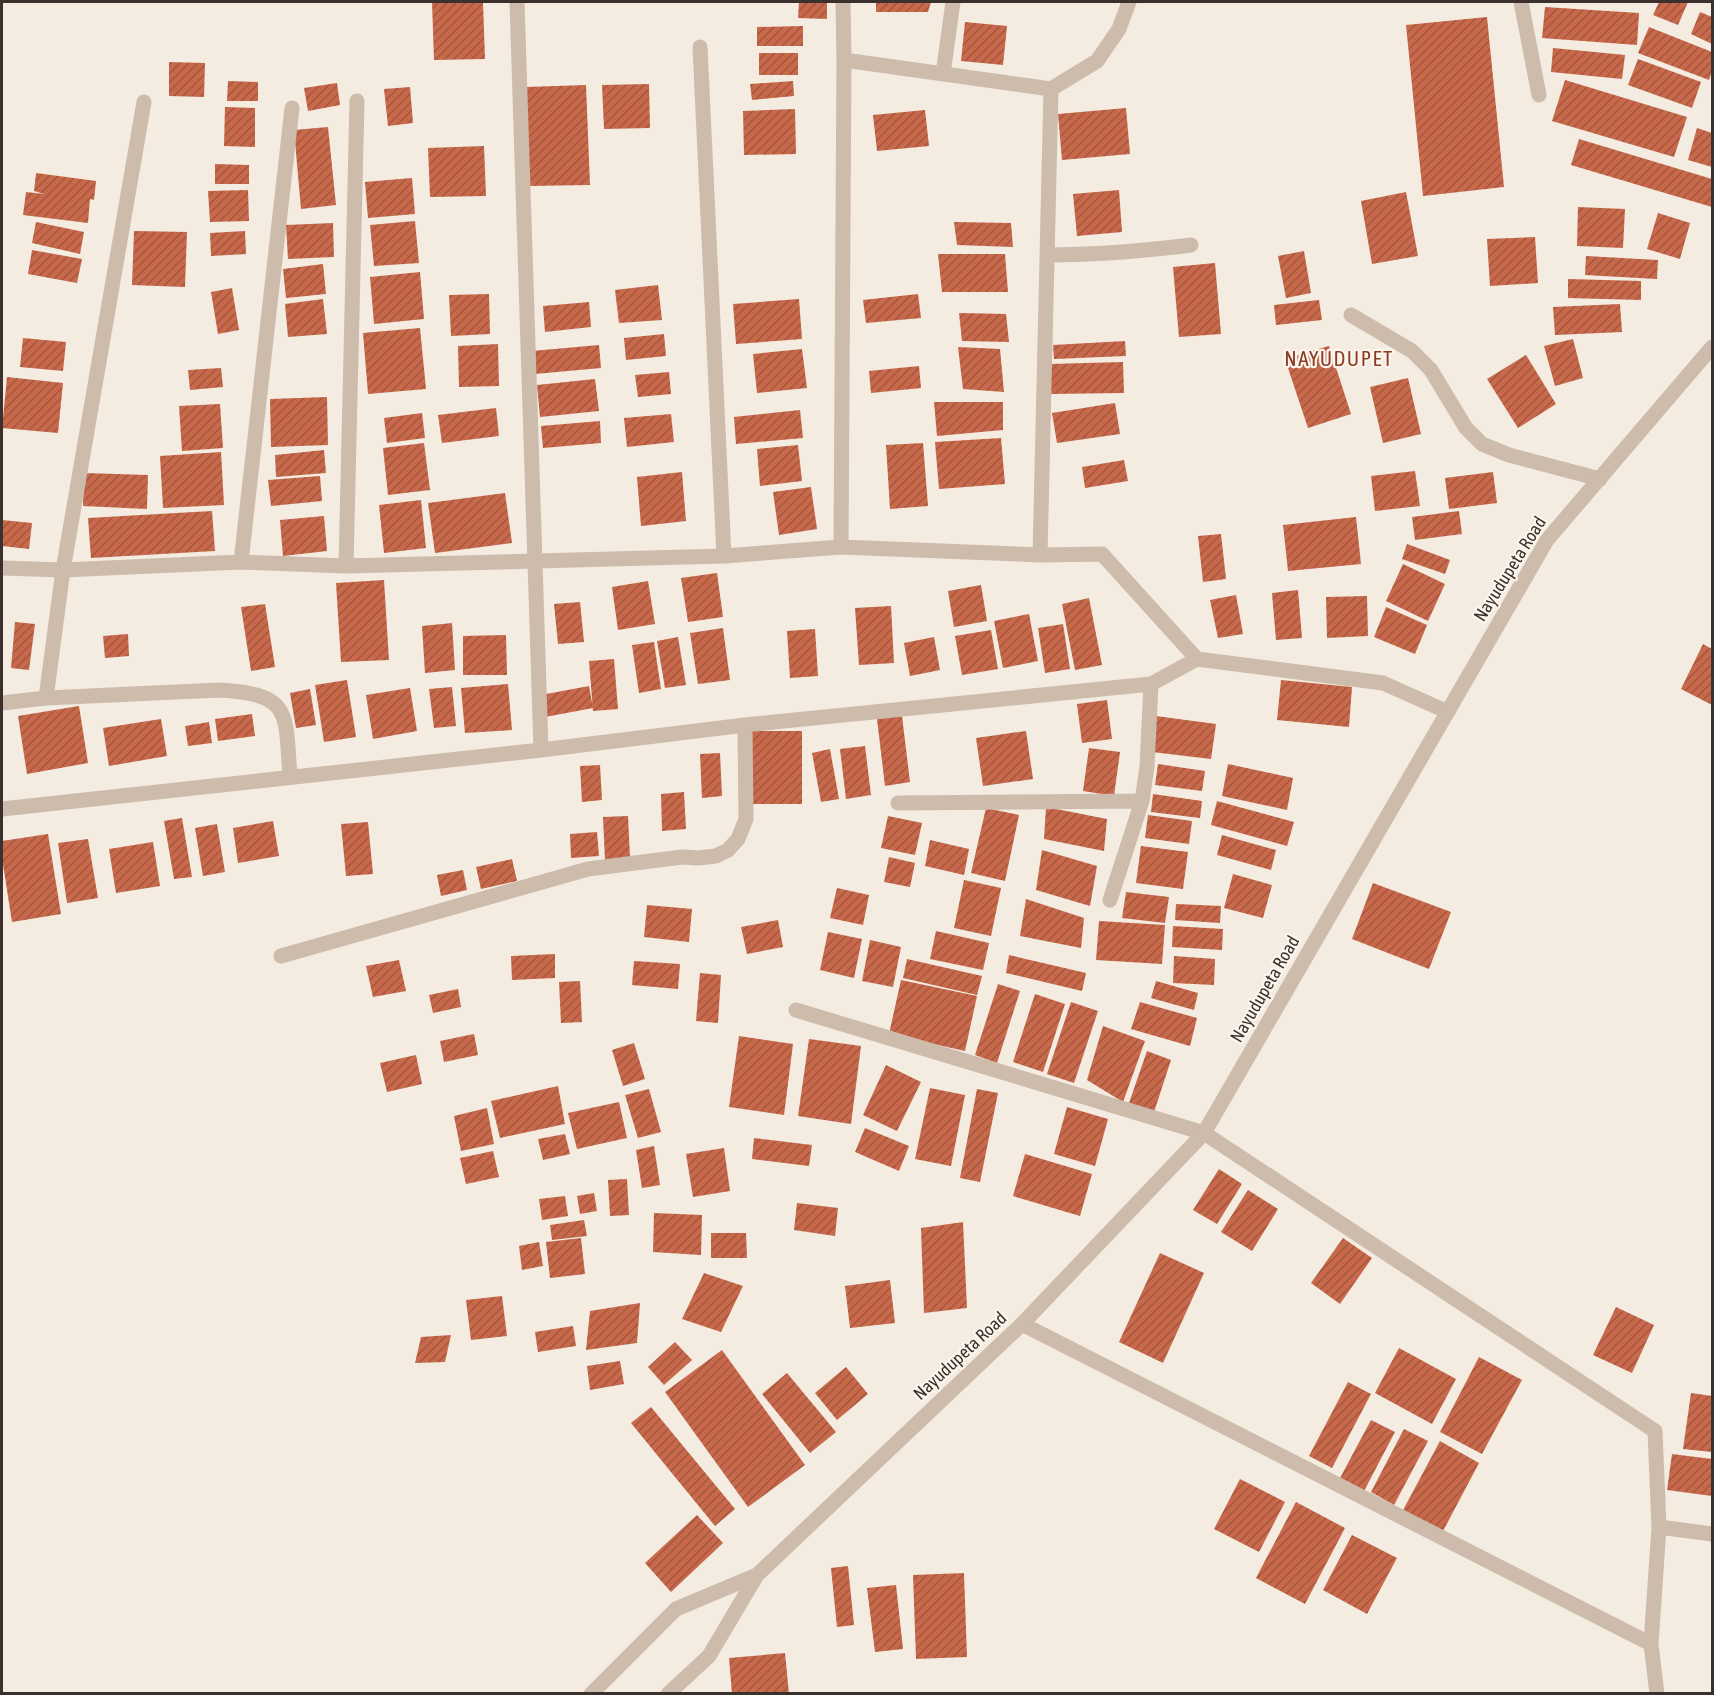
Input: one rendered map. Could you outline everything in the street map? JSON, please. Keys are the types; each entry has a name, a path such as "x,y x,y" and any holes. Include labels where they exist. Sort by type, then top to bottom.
{"street":[{"path":"517,2 541,750"},
{"path":"841,547 843,2"},
{"path":"943,74 953,2"},
{"path":"844,60 1051,89 1097,61 1119,29 1130,2"},
{"path":"1521,2 1539,95"},
{"path":"700,47 724,556"},
{"path":"1040,555 1051,89"},
{"path":"346,566 357,101"},
{"path":"46,698 63,570 144,102"},
{"path":"242,562 292,108"},
{"path":"1047,255 1131,253 1191,245"},
{"path":"1351,315 1412,351 1431,370 1466,428 1482,444 1509,455 1600,479"},
{"name":"Nayudupeta Road","path":"757,1575 1022,1324 1204,1133 1547,540 1713,347"},
{"path":"2,568 63,570 242,562 346,566 724,556 841,547 1040,555 1102,554 1197,660"},
{"path":"2,809 541,750 745,725 1151,684 1197,660 1383,683 1448,712"},
{"path":"1110,900 1142,801 1147,767 1151,684"},
{"path":"2,703 46,698 219,690 243,691 264,696 276,704 285,719 290,777"},
{"path":"281,956 588,870 682,857 716,856 738,839 746,819 745,725"},
{"path":"898,802 1142,801"},
{"path":"796,1010 1204,1133 1654,1431 1659,1527 1651,1644 1657,1694"},
{"path":"1022,1324 1651,1644"},
{"path":"1659,1527 1713,1534"},
{"path":"591,1694 676,1609 757,1575"},
{"path":"668,1694 709,1656 757,1575"}],"building":[{"path":"432,2 483,2 485,59 434,60"},
{"path":"799,2 827,2 827,19 798,18"},
{"path":"876,2 931,2 928,12 876,12"},
{"path":"1659,2 1688,2 1678,25 1653,15"},
{"path":"1545,7 1639,13 1637,45 1542,38"},
{"path":"1700,12 1712,17 1712,44 1691,34"},
{"path":"1487,17 1504,187 1423,196 1406,25"},
{"path":"965,22 1007,26 1003,65 961,61"},
{"path":"803,26 803,46 757,46 757,27"},
{"path":"1649,27 1712,52 1712,71 1709,80 1638,53"},
{"path":"1553,48 1625,55 1622,79 1551,72"},
{"path":"759,53 798,53 798,75 759,75"},
{"path":"1638,59 1701,82 1692,108 1628,85"},
{"path":"169,62 205,63 204,97 169,96"},
{"path":"1565,80 1687,117 1674,157 1552,121"},
{"path":"228,81 258,82 258,101 227,101"},
{"path":"793,81 794,96 752,100 750,84"},
{"path":"337,83 340,105 308,111 304,88"},
{"path":"649,84 650,128 604,129 602,85"},
{"path":"586,85 590,185 529,186 525,87"},
{"path":"410,87 413,123 388,126 384,89"},
{"path":"225,107 255,108 255,147 224,146"},
{"path":"1126,108 1130,154 1062,160 1058,114"},
{"path":"795,109 796,154 744,155 743,111"},
{"path":"925,110 929,146 877,151 873,115"},
{"path":"328,127 336,205 301,209 294,130"},
{"path":"1697,128 1712,133 1712,167 1688,160"},
{"path":"1579,139 1712,179 1712,207 1571,165"},
{"path":"484,146 486,196 430,197 428,148"},
{"path":"215,164 249,165 249,184 215,184"},
{"path":"36,173 96,181 94,200 90,199 88,223 23,215 26,192 44,194 34,191"},
{"path":"412,178 415,214 368,218 365,182"},
{"path":"248,190 249,221 210,222 208,191"},
{"path":"1119,190 1122,232 1077,236 1073,194"},
{"path":"1406,192 1418,256 1372,264 1361,201"},
{"path":"1578,207 1625,209 1623,248 1577,246"},
{"path":"1658,213 1690,223 1680,259 1647,249"},
{"path":"415,221 419,263 374,266 370,225"},
{"path":"36,222 84,232 80,254 32,243"},
{"path":"954,222 1011,223 1013,247 957,245"},
{"path":"333,223 334,257 288,259 286,225"},
{"path":"134,231 187,232 185,287 132,285"},
{"path":"245,231 246,254 211,256 210,233"},
{"path":"1535,237 1538,283 1490,286 1487,239"},
{"path":"32,250 82,259 77,283 28,274"},
{"path":"1304,251 1311,293 1286,298 1278,256"},
{"path":"938,254 1005,254 1008,292 942,292"},
{"path":"1586,256 1658,260 1657,279 1585,275"},
{"path":"1215,263 1221,334 1179,337 1173,267"},
{"path":"323,264 326,294 286,298 283,269"},
{"path":"420,272 424,319 374,324 370,277"},
{"path":"1568,279 1641,281 1641,300 1568,298"},
{"path":"658,285 662,320 619,323 615,290"},
{"path":"232,288 239,330 218,334 211,292"},
{"path":"489,294 490,334 451,336 449,295"},
{"path":"918,294 921,318 866,323 863,300"},
{"path":"323,299 327,334 288,337 285,304"},
{"path":"799,299 802,339 736,344 733,304"},
{"path":"1319,300 1322,320 1276,325 1274,305"},
{"path":"589,302 591,327 545,332 543,306"},
{"path":"1620,304 1622,332 1555,335 1553,307"},
{"path":"959,313 1006,314 1009,342 962,341"},
{"path":"420,328 426,389 368,394 363,333"},
{"path":"664,334 666,356 626,360 624,338"},
{"path":"23,338 66,342 63,371 20,367"},
{"path":"1573,339 1583,378 1555,386 1544,346"},
{"path":"1125,341 1126,356 1054,359 1053,345"},
{"path":"498,344 499,386 459,387 458,346"},
{"path":"599,345 601,368 535,374 532,351"},
{"path":"1329,346 1351,414 1308,428 1285,359"},
{"path":"958,347 1000,349 1004,392 963,389"},
{"path":"802,349 807,388 757,393 753,354"},
{"path":"1526,355 1556,404 1518,428 1487,379"},
{"path":"1123,362 1124,393 1051,394 1050,364"},
{"path":"919,366 921,388 871,393 869,371"},
{"path":"221,368 223,387 190,390 188,370"},
{"path":"669,372 671,394 638,397 635,375"},
{"path":"7,377 63,383 58,433 2,428"},
{"path":"1408,378 1421,434 1383,443 1370,387"},
{"path":"595,379 599,411 540,417 537,385"},
{"path":"327,397 328,445 271,447 270,399"},
{"path":"934,402 1003,402 1003,430 937,436"},
{"path":"1115,403 1120,434 1057,443 1052,413"},
{"path":"220,404 223,448 182,451 179,406"},
{"path":"496,408 499,436 442,443 438,415"},
{"path":"800,410 803,438 736,444 734,417"},
{"path":"422,413 425,438 387,443 384,418"},
{"path":"671,414 674,442 627,447 624,418"},
{"path":"600,421 601,443 543,448 541,426"},
{"path":"1001,438 1005,484 939,489 935,442"},
{"path":"424,443 430,490 388,495 383,448"},
{"path":"923,443 928,506 890,509 886,445"},
{"path":"798,445 802,481 760,486 757,449"},
{"path":"324,450 326,473 276,477 275,455"},
{"path":"221,452 224,505 163,508 160,456"},
{"path":"1124,460 1128,481 1085,488 1082,467"},
{"path":"1415,471 1420,506 1375,511 1371,476"},
{"path":"682,472 686,521 641,526 637,477"},
{"path":"1493,472 1497,503 1449,509 1445,478"},
{"path":"84,473 148,475 147,509 83,506"},
{"path":"320,476 322,501 271,506 268,480"},
{"path":"811,487 817,529 779,535 773,492"},
{"path":"505,493 512,543 435,553 428,503"},
{"path":"421,500 426,548 384,553 379,505"},
{"path":"212,511 215,551 91,558 88,518"},
{"path":"1459,511 1462,534 1415,540 1412,517"},
{"path":"324,516 327,551 283,556 280,520"},
{"path":"1356,517 1361,564 1288,571 1283,525"},
{"path":"2,520 32,523 29,549 2,546"},
{"path":"1221,534 1226,579 1203,582 1198,536"},
{"path":"1407,544 1450,560 1445,574 1402,559"},
{"path":"1403,564 1445,584 1428,621 1386,601"},
{"path":"717,573 723,617 688,622 681,578"},
{"path":"384,580 389,660 341,662 336,583"},
{"path":"648,581 655,624 618,630 612,587"},
{"path":"981,585 987,621 954,627 948,591"},
{"path":"1298,590 1302,638 1276,640 1272,593"},
{"path":"1236,595 1243,634 1218,638 1210,600"},
{"path":"1367,596 1368,636 1327,638 1326,597"},
{"path":"1089,598 1102,665 1075,670 1062,604"},
{"path":"580,602 584,642 558,644 554,604"},
{"path":"265,604 275,667 251,671 241,607"},
{"path":"891,606 894,663 859,665 855,608"},
{"path":"1386,607 1427,625 1415,654 1374,637"},
{"path":"1029,614 1038,661 1003,668 994,621"},
{"path":"15,622 35,624 29,670 11,668"},
{"path":"452,623 455,670 425,673 422,626"},
{"path":"1063,624 1070,669 1045,673 1038,628"},
{"path":"723,628 730,680 698,684 690,633"},
{"path":"815,629 818,676 790,678 787,631"},
{"path":"991,630 998,669 962,675 955,636"},
{"path":"128,634 129,656 105,658 103,636"},
{"path":"506,635 507,675 463,675 463,636"},
{"path":"678,637 686,685 665,688 657,641"},
{"path":"934,637 940,670 910,676 904,643"},
{"path":"654,642 661,689 639,693 632,645"},
{"path":"1703,644 1712,649 1712,705 1681,689"},
{"path":"614,659 618,709 593,711 589,661"},
{"path":"347,680 356,737 324,742 315,685"},
{"path":"1281,680 1352,687 1349,727 1277,720"},
{"path":"508,684 512,730 465,733 461,688"},
{"path":"589,686 593,708 545,717 541,695"},
{"path":"452,687 456,726 434,728 429,689"},
{"path":"410,688 417,731 373,739 366,695"},
{"path":"310,689 316,725 296,728 290,693"},
{"path":"1107,700 1112,739 1082,743 1077,704"},
{"path":"79,706 88,763 27,774 18,716"},
{"path":"252,714 255,736 218,741 215,719"},
{"path":"902,716 910,782 885,786 877,719"},
{"path":"1156,716 1216,724 1211,759 1152,752"},
{"path":"161,719 167,756 109,766 103,728"},
{"path":"209,722 212,743 188,746 185,726"},
{"path":"750,731 802,731 802,804 750,804"},
{"path":"1026,731 1033,779 983,786 976,738"},
{"path":"865,746 871,795 846,799 840,749"},
{"path":"1089,748 1120,752 1114,796 1083,791"},
{"path":"830,749 839,799 821,802 812,753"},
{"path":"720,753 722,796 702,798 700,754"},
{"path":"1158,764 1205,771 1202,791 1155,785"},
{"path":"1228,764 1293,778 1287,810 1222,796"},
{"path":"600,765 602,800 582,802 580,766"},
{"path":"684,792 686,829 662,831 661,794"},
{"path":"1153,794 1202,801 1200,818 1151,812"},
{"path":"1217,801 1294,822 1287,846 1211,825"},
{"path":"1046,807 1107,819 1104,851 1044,839"},
{"path":"986,808 1019,815 1005,881 971,873"},
{"path":"1148,815 1192,821 1189,844 1145,838"},
{"path":"628,816 630,858 605,860 603,817"},
{"path":"888,816 922,823 915,855 881,848"},
{"path":"182,818 192,877 174,879 164,821"},
{"path":"273,821 279,856 238,863 233,828"},
{"path":"368,822 373,874 346,876 341,824"},
{"path":"217,824 225,872 203,876 195,828"},
{"path":"597,832 599,856 571,858 570,834"},
{"path":"48,834 61,914 12,922 2,858 2,841"},
{"path":"1222,835 1276,850 1271,870 1217,855"},
{"path":"88,839 98,898 67,903 58,843"},
{"path":"930,840 969,849 964,875 925,866"},
{"path":"153,842 160,886 116,893 109,849"},
{"path":"1141,846 1188,852 1183,889 1136,883"},
{"path":"1042,850 1097,866 1090,906 1036,890"},
{"path":"889,857 915,863 910,887 884,882"},
{"path":"512,859 517,881 481,889 476,867"},
{"path":"463,870 467,890 441,896 437,875"},
{"path":"1233,874 1272,885 1263,918 1224,908"},
{"path":"964,880 1001,888 991,936 954,928"},
{"path":"1373,883 1451,912 1429,969 1352,939"},
{"path":"837,888 869,895 863,925 830,918"},
{"path":"1126,892 1169,897 1165,923 1122,918"},
{"path":"1026,899 1084,918 1081,948 1020,936"},
{"path":"1176,904 1221,906 1220,923 1175,920"},
{"path":"647,905 692,909 689,942 644,937"},
{"path":"778,920 783,947 747,954 741,927"},
{"path":"1099,921 1165,925 1162,964 1096,960"},
{"path":"1173,926 1223,929 1222,950 1172,947"},
{"path":"936,931 989,943 983,970 930,959"},
{"path":"828,932 862,939 854,978 820,970"},
{"path":"870,940 901,947 893,987 862,981"},
{"path":"555,954 555,978 512,980 511,956"},
{"path":"1009,955 1086,973 1082,991 1006,973"},
{"path":"1174,956 1215,959 1214,985 1173,983"},
{"path":"907,959 982,976 977,995 903,978"},
{"path":"399,960 406,991 373,997 366,966"},
{"path":"634,961 680,964 678,989 632,985"},
{"path":"700,973 721,975 718,1023 696,1021"},
{"path":"901,980 977,996 965,1051 889,1034"},
{"path":"580,981 582,1022 561,1023 559,982"},
{"path":"1156,981 1198,993 1194,1010 1151,998"},
{"path":"998,984 1020,991 997,1063 975,1055"},
{"path":"458,989 461,1007 433,1013 429,995"},
{"path":"1035,994 1065,1004 1043,1072 1013,1062"},
{"path":"1071,1002 1098,1011 1074,1083 1047,1074"},
{"path":"1140,1002 1197,1018 1190,1046 1131,1029"},
{"path":"1103,1026 1145,1041 1123,1102 1087,1080"},
{"path":"474,1034 478,1055 444,1062 440,1041"},
{"path":"739,1036 793,1044 784,1115 729,1107"},
{"path":"809,1039 861,1046 851,1124 798,1116"},
{"path":"634,1043 645,1079 623,1086 612,1050"},
{"path":"1147,1051 1171,1060 1154,1112 1129,1103"},
{"path":"416,1055 422,1084 387,1092 380,1063"},
{"path":"886,1065 921,1082 897,1131 863,1115"},
{"path":"558,1086 565,1124 500,1138 491,1101"},
{"path":"930,1088 965,1095 951,1166 915,1159"},
{"path":"649,1089 661,1132 638,1138 625,1095"},
{"path":"977,1089 998,1093 980,1182 960,1178"},
{"path":"619,1102 627,1138 577,1149 568,1113"},
{"path":"1067,1107 1108,1119 1095,1166 1054,1154"},
{"path":"487,1108 494,1144 461,1151 454,1116"},
{"path":"865,1128 909,1146 899,1171 855,1152"},
{"path":"565,1134 570,1154 543,1160 538,1139"},
{"path":"754,1138 812,1145 809,1166 752,1159"},
{"path":"654,1146 660,1185 642,1188 636,1150"},
{"path":"724,1148 730,1191 693,1197 686,1154"},
{"path":"493,1151 499,1177 466,1184 460,1158"},
{"path":"1025,1154 1092,1174 1080,1216 1013,1196"},
{"path":"1219,1169 1242,1184 1217,1224 1193,1210"},
{"path":"627,1179 629,1215 610,1216 608,1180"},
{"path":"1248,1190 1278,1209 1252,1251 1221,1232"},
{"path":"594,1193 597,1211 580,1214 577,1196"},
{"path":"565,1196 568,1216 542,1220 539,1199"},
{"path":"797,1203 838,1208 835,1236 794,1230"},
{"path":"654,1213 702,1215 701,1255 653,1252"},
{"path":"584,1220 587,1236 552,1240 550,1225"},
{"path":"963,1222 967,1308 924,1313 921,1228"},
{"path":"711,1233 746,1233 747,1258 711,1258"},
{"path":"581,1238 585,1274 550,1278 546,1242"},
{"path":"1343,1238 1372,1258 1340,1304 1311,1283"},
{"path":"539,1242 543,1266 522,1270 519,1246"},
{"path":"1160,1253 1204,1273 1163,1363 1119,1342"},
{"path":"704,1273 743,1286 721,1332 682,1319"},
{"path":"890,1280 895,1323 850,1328 845,1286"},
{"path":"502,1296 507,1336 471,1340 466,1300"},
{"path":"640,1303 637,1343 586,1350 590,1311"},
{"path":"1616,1307 1654,1325 1632,1373 1593,1355"},
{"path":"573,1326 576,1346 538,1352 535,1332"},
{"path":"451,1335 445,1362 415,1363 421,1337"},
{"path":"675,1342 692,1360 664,1385 648,1367"},
{"path":"1399,1348 1456,1379 1432,1424 1375,1393"},
{"path":"722,1350 805,1465 748,1507 665,1392"},
{"path":"1479,1357 1522,1380 1482,1454 1440,1432"},
{"path":"620,1361 624,1384 590,1390 587,1366"},
{"path":"846,1367 868,1394 837,1420 815,1393"},
{"path":"787,1373 836,1432 810,1453 762,1394"},
{"path":"1348,1382 1371,1394 1332,1468 1309,1456"},
{"path":"1691,1393 1712,1396 1712,1452 1683,1449"},
{"path":"651,1407 735,1509 715,1526 631,1423"},
{"path":"1371,1420 1395,1432 1364,1491 1340,1478"},
{"path":"1404,1429 1428,1441 1394,1505 1371,1492"},
{"path":"1440,1441 1479,1463 1442,1533 1402,1512"},
{"path":"1672,1454 1712,1459 1712,1496 1667,1490"},
{"path":"1240,1479 1285,1502 1259,1552 1214,1529"},
{"path":"1296,1502 1345,1528 1305,1604 1256,1578"},
{"path":"697,1515 723,1543 671,1592 645,1563"},
{"path":"1352,1535 1397,1558 1367,1614 1323,1590"},
{"path":"848,1566 854,1625 837,1627 831,1568"},
{"path":"964,1573 967,1657 916,1659 913,1575"},
{"path":"896,1585 903,1649 875,1652 867,1588"},
{"path":"785,1653 789,1694 732,1694 729,1658"}],"district":[{"name":"NAYUDUPET","path":"1339,359"}]}
